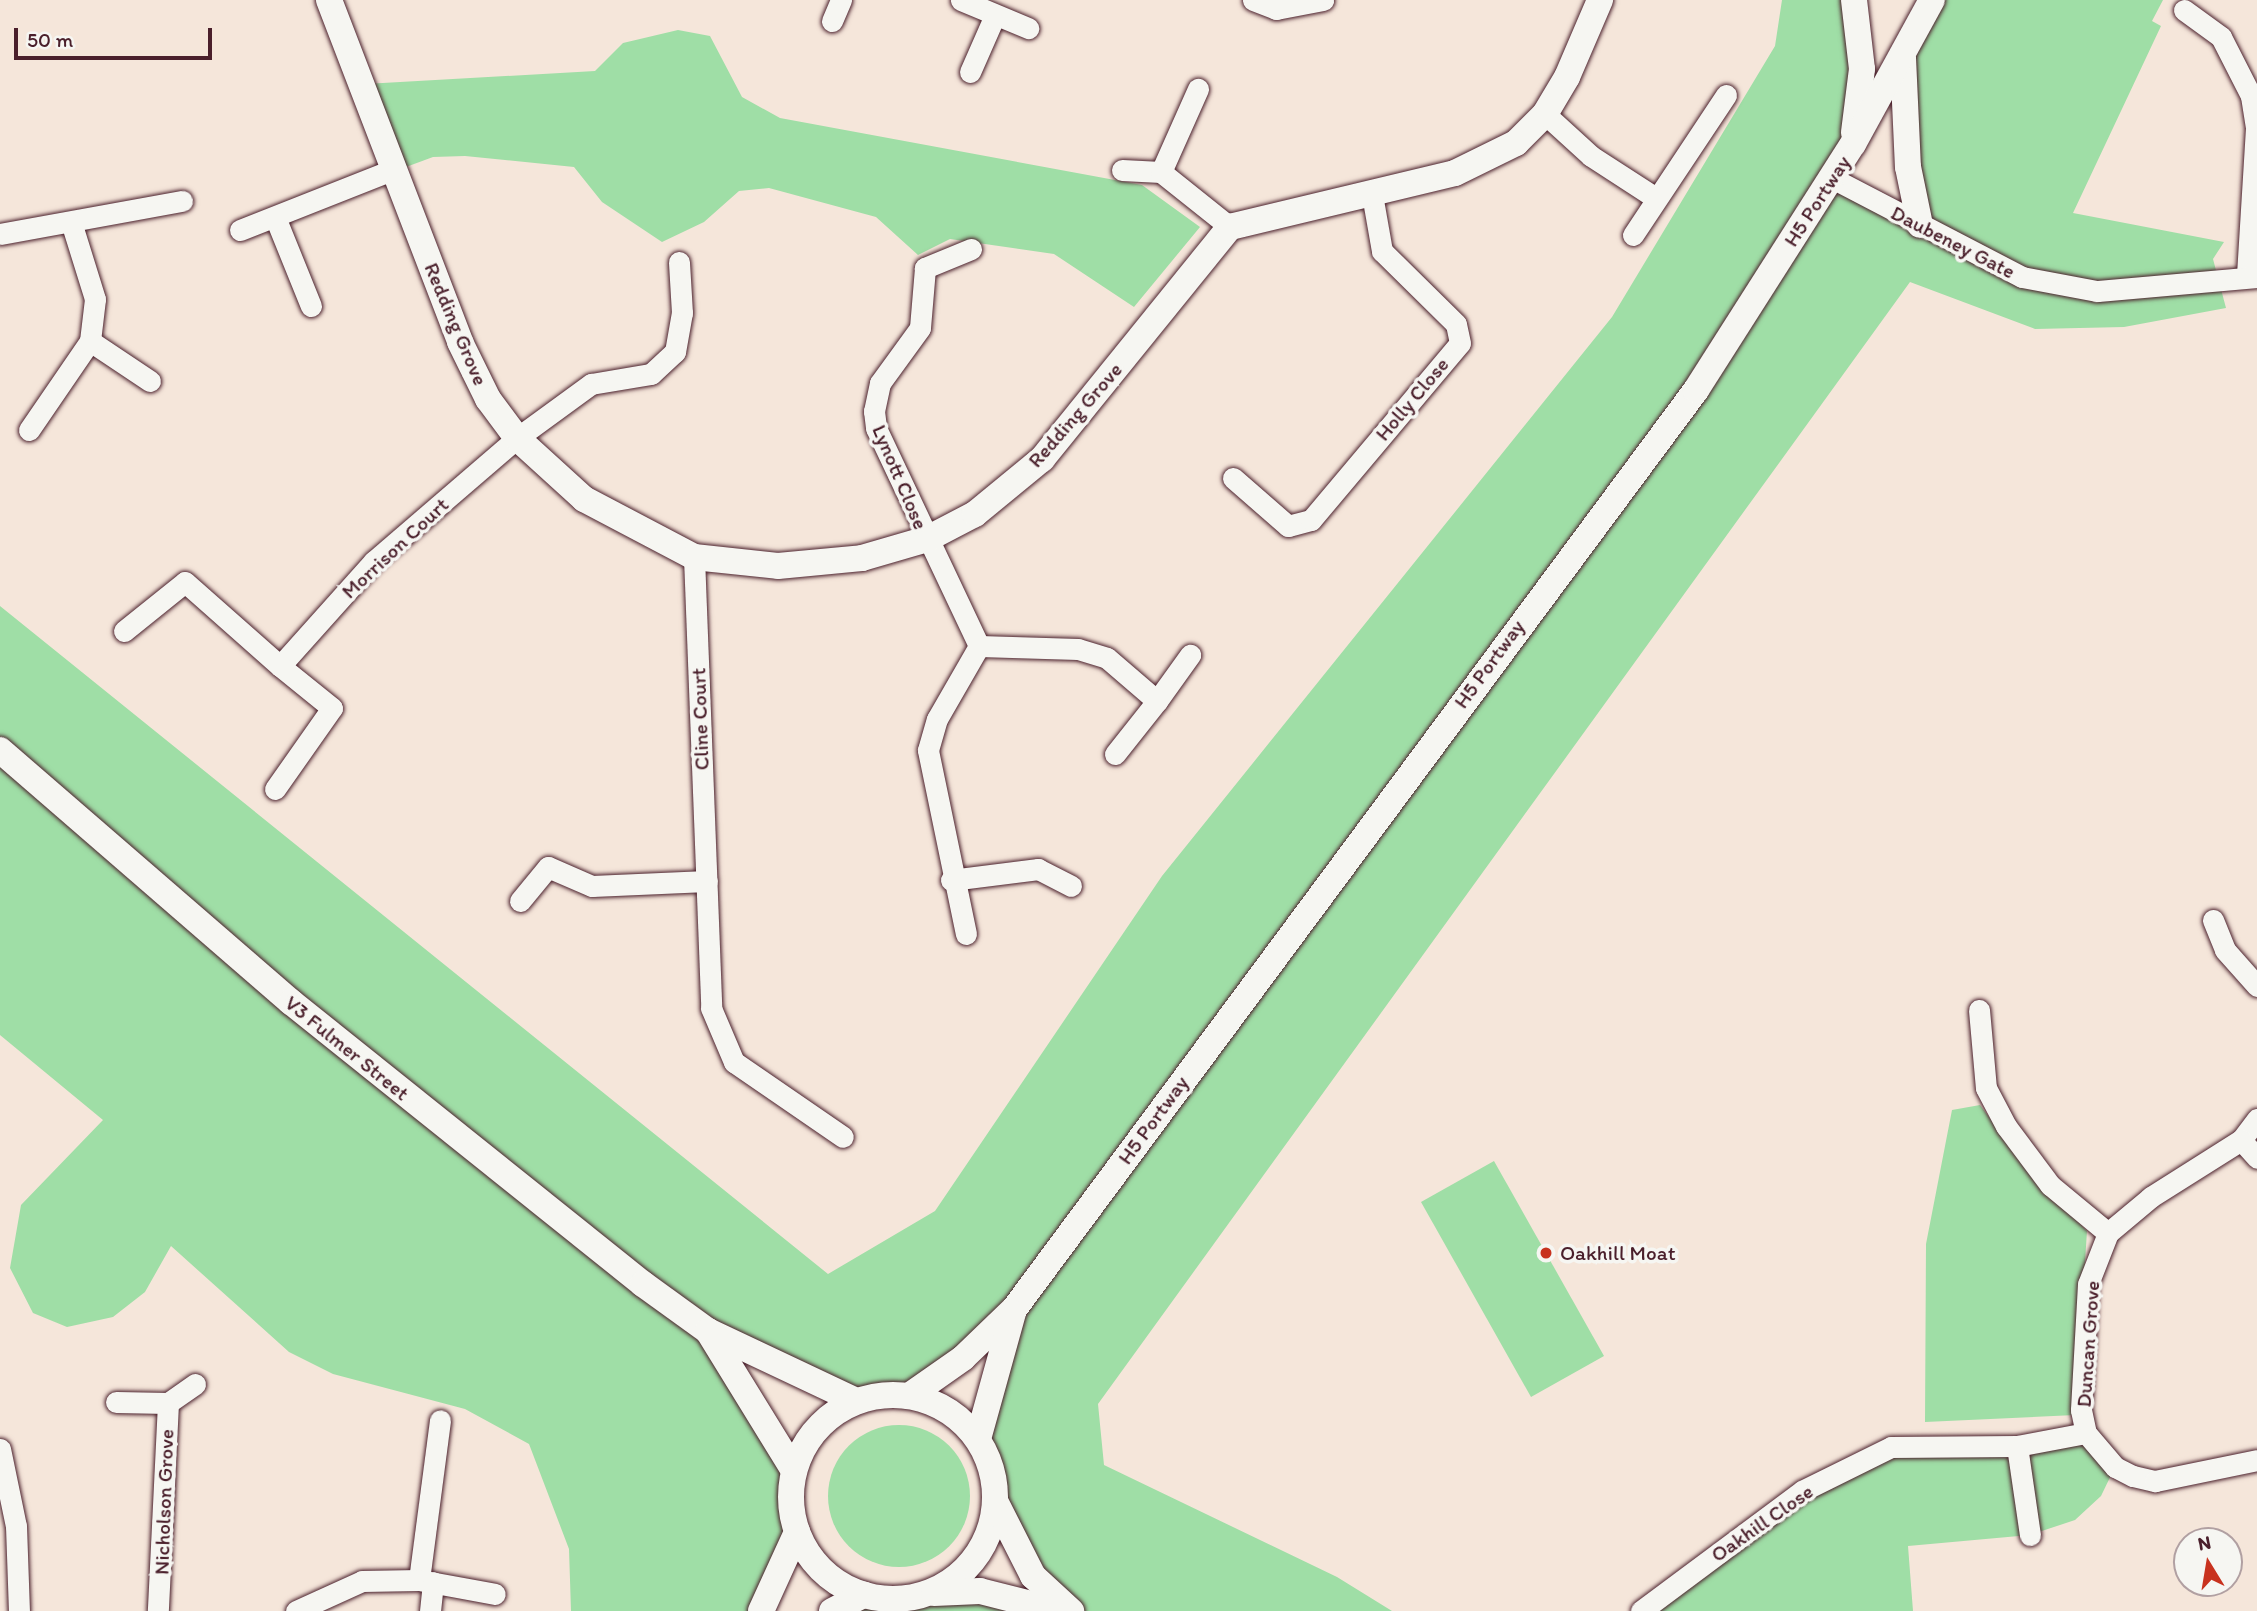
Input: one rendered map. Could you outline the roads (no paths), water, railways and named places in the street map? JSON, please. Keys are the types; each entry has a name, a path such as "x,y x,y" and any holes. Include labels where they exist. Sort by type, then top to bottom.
{"street":[{"name":"Redding Grove","path":"328,0 460,342 488,399 517,438 584,499 694,556 778,566 862,558 927,539 975,514 1042,459 1230,227"},
{"path":"832,20 841,0"},
{"path":"961,0 1028,28"},
{"path":"1253,0 1276,9 1323,0"},
{"path":"1122,170 1161,172 1230,227 1275,211 1372,194 1455,173 1516,143 1545,114 1600,0"},
{"path":"1853,144 1862,69 1854,0"},
{"name":"H5 Portway","path":"909,1395 963,1358 1015,1308 1696,390 1853,144 1903,56 1926,2"},
{"name":"Daubeney Gate","path":"1832,178 2021,277 2096,291 2252,276 2256,128 2251,96 2221,37 2184,10"},
{"path":"970,72 995,15"},
{"path":"1903,56 1908,167 1920,225"},
{"path":"1161,172 1198,89"},
{"path":"1633,235 1726,95"},
{"path":"1545,114 1591,156 1656,198"},
{"path":"240,230 394,169"},
{"name":"Holly Close","path":"1233,478 1288,526 1311,520 1460,343 1456,324 1382,251 1372,194"},
{"path":"0,234 72,225 182,201"},
{"path":"275,216 311,306"},
{"path":"29,430 90,341 95,299 72,225"},
{"name":"Lynott Close","path":"927,539 874,411 880,383 920,328 925,268 971,249"},
{"name":"Morrison Court","path":"280,666 374,561 517,438 591,384 651,374 675,352 682,313 679,262"},
{"path":"90,341 150,381"},
{"path":"927,539 979,646"},
{"name":"Cline Court","path":"694,556 711,1008 734,1062 843,1137"},
{"path":"124,631 185,582 332,709 275,789"},
{"path":"979,646 1078,649 1107,658 1157,701"},
{"path":"966,934 951,880 929,750 943,707 979,646"},
{"path":"1115,754 1190,655"},
{"name":"V3 Fulmer Street","path":"0,750 291,1002 642,1284 708,1331 856,1401"},
{"path":"520,901 548,867 592,886 707,881"},
{"path":"951,880 1038,869 1071,886"},
{"path":"2213,920 2225,950 2257,986"},
{"path":"1979,1010 1986,1088 2006,1126 2050,1185 2108,1233"},
{"name":"Duncan Grove","path":"2257,1119 2241,1140 2151,1197 2108,1233 2088,1284 2086,1433 2115,1467 2155,1481 2257,1460"},
{"path":"2241,1140 2257,1158"},
{"name":"H5 Portway","path":"978,1439 1015,1308"},
{"name":"V3 Fulmer Street","path":"708,1331 794,1471"},
{"path":"168,1403 195,1384"},
{"path":"761,1611 797,1532 794,1471 807,1442 828,1418 856,1401 909,1395 959,1419 978,1439 991,1465 996,1503 1033,1576 1070,1611"},
{"name":"Nicholson Grove","path":"116,1402 168,1403 158,1611"},
{"path":"430,1611 426,1581 440,1420"},
{"name":"Oakhill Close","path":"1641,1611 1802,1491 1891,1447 2017,1446 2086,1433"},
{"path":"2017,1446 2030,1535"},
{"path":"0,1449 16,1526 19,1611"},
{"path":"930,1593 976,1558 996,1503"},
{"path":"797,1532 828,1574 864,1595 899,1599 930,1593 980,1591 1059,1611"},
{"path":"296,1611 362,1581 426,1581 495,1594"},
{"path":"832,1611 864,1595"}],"place":[{"name":"Oakhill Moat","path":"1546,1253"}]}
